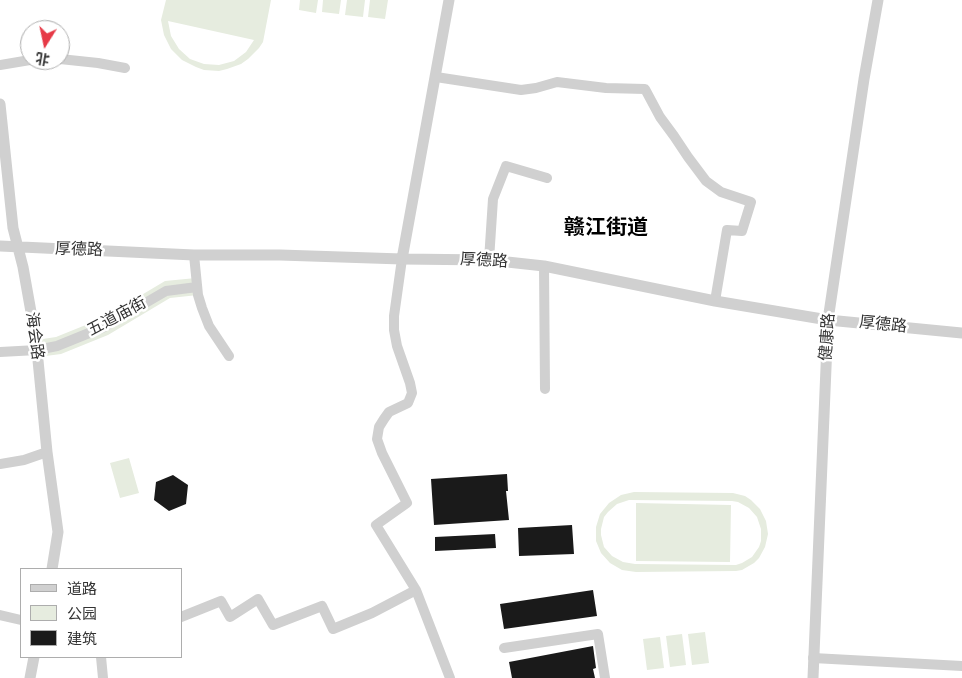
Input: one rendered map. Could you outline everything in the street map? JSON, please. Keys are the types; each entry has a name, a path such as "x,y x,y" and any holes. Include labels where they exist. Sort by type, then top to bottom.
{"street":[{"path":"449,0 402,259 394,316 397,346 412,393 408,403 390,412 384,419 379,427 377,440 408,504 376,525 416,590 450,678"},
{"name":"健康路","path":"813,678 828,320 864,79 878,0"},
{"path":"70,59 125,68"},
{"path":"0,65 20,62"},
{"path":"436,77 521,90 557,82 606,88 645,89 660,117 706,181 721,192 751,202 742,232 727,230 715,301"},
{"name":"海会路","path":"0,104 13,228 23,268 37,350 47,452 58,532 52,568"},
{"path":"490,260 493,199 506,166 547,178"},
{"name":"厚德路","path":"0,246 194,254 490,260 544,266 715,301 828,320 962,333"},
{"path":"194,254 197,286 202,308 209,326 228,356"},
{"path":"544,266 545,389"},
{"name":"五道庙街","path":"0,352 37,350 57,346 104,327 166,290 197,286"},
{"path":"0,464 24,460 47,452"},
{"path":"182,617 221,601 230,617 258,600 273,624 322,606 333,629 372,613 416,590"},
{"path":"0,615 20,620"},
{"path":"504,648 598,634 605,678"},
{"path":"30,678 34,658"},
{"path":"103,658 103,678"},
{"path":"813,658 962,666"}],"green space":[{"path":"166,0 271,0 263,42 259,48 241,64 219,71 204,70 182,60 171,49 164,35 161,20","holes":["168,21 254,40 246,52 234,61 219,65 204,64 190,59 179,49 171,36"]},
{"path":"300,0 318,0 316,13 299,10"},
{"path":"323,0 341,0 339,14 322,12"},
{"path":"347,0 365,0 363,17 345,15"},
{"path":"370,0 388,0 385,19 368,17"},
{"path":"196,278 198,295 170,298 108,335 61,354 38,357 36,340 56,337 103,318 165,281"},
{"path":"129,458 139,493 120,498 110,463"},
{"path":"634,492 733,493 745,496 760,509 766,521 768,534 765,547 754,563 742,570 736,571 636,572 622,570 610,563 601,553 596,541 596,527 600,514 609,503 621,495","holes":["629,500 732,501 749,508 757,517 761,529 759,547 752,557 742,563 736,565 635,564 623,562 612,556 604,547 601,535 604,517 617,504"]},
{"path":"636,503 731,505 730,562 636,561"},
{"path":"705,632 709,663 692,665 688,634"},
{"path":"682,634 686,665 670,667 666,636"},
{"path":"660,637 664,668 647,670 643,639"}],"building":[{"path":"507,474 508,491 506,491 509,520 434,525 431,479"},
{"path":"173,475 188,485 186,504 169,511 154,500 156,482"},
{"path":"572,525 574,554 519,556 518,528"},
{"path":"495,534 496,548 435,551 435,537"},
{"path":"593,590 597,616 504,629 500,604"},
{"path":"593,646 596,668 593,669 595,678 512,678 509,662"}],"district":[{"name":"赣江街道","path":"606,228"}]}
